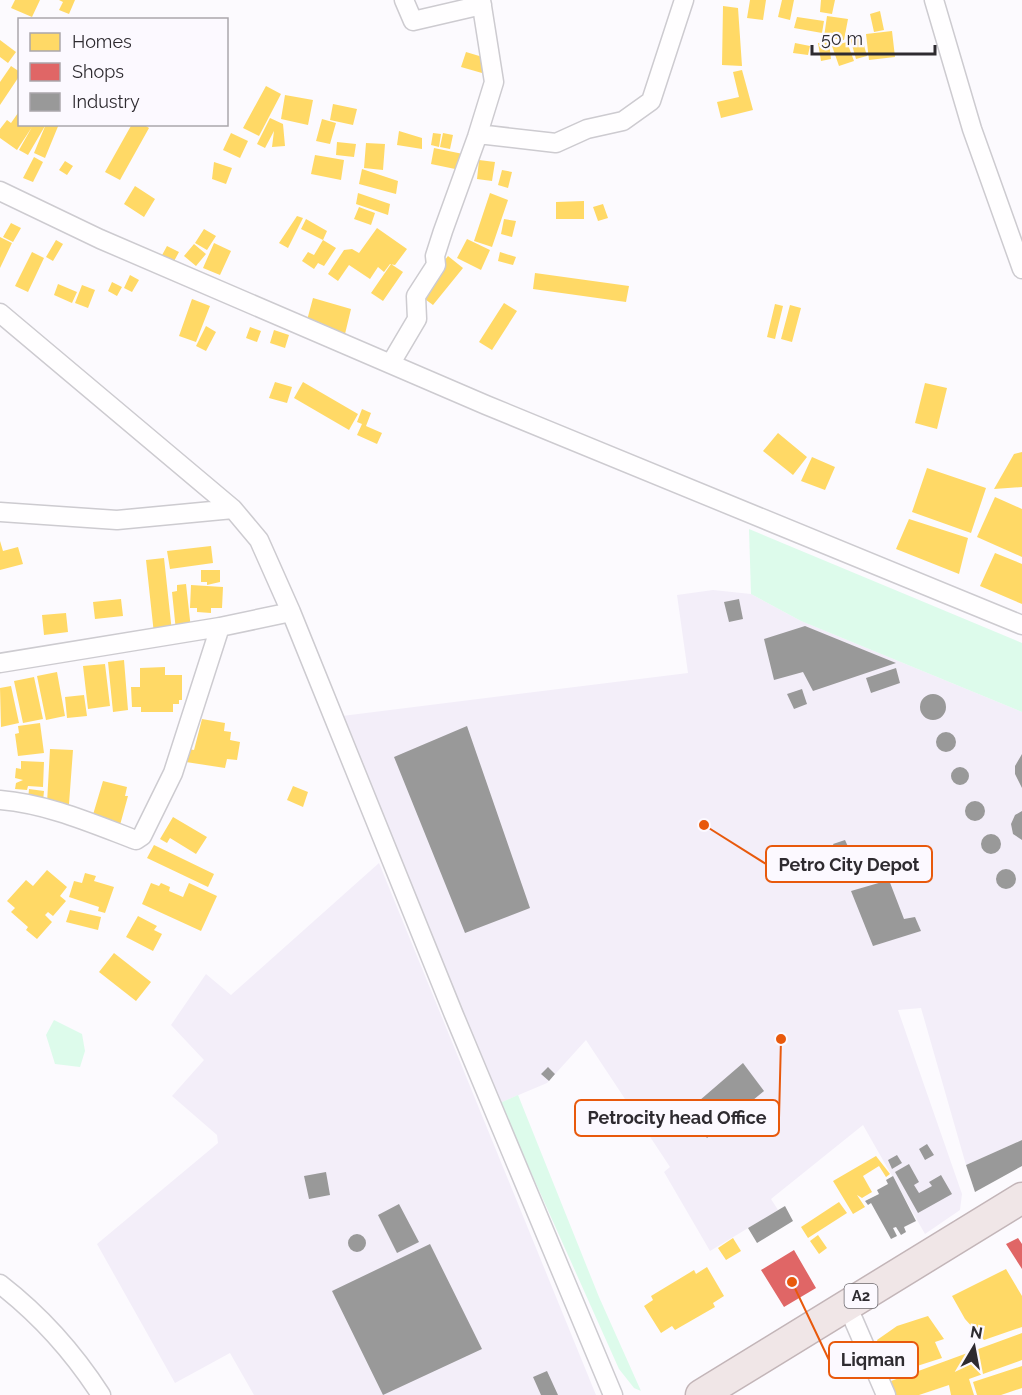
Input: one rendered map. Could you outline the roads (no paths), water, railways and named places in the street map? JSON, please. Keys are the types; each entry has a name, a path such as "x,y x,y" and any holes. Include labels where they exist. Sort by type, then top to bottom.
{"highway":[{"name":"A2","path":"701,1395 1022,1198"}],"street":[{"path":"391,363 417,318 416,296 436,265 435,256 494,82 481,3 413,21 404,0"},
{"path":"478,134 556,143 587,129 623,121 651,101 684,0"},
{"path":"934,0 972,129 1022,269"},
{"path":"0,191 100,239 391,363 1022,625"},
{"path":"0,313 233,509 259,540 291,612 454,1015 614,1395"},
{"path":"0,512 117,520 233,509"},
{"path":"0,663 220,627 291,612"},
{"path":"0,800 16,800 47,807 136,840 142,836 173,773 220,627"},
{"path":"0,1284 31,1308 85,1370 101,1395"},
{"path":"841,1309 876,1395"},
{"path":"841,1309 886,1395"}],"place":[{"name":"Petro City Depot","path":"704,825"},
{"name":"Petrocity head Office","path":"781,1039"},
{"name":"Liqman","path":"792,1282"}]}
